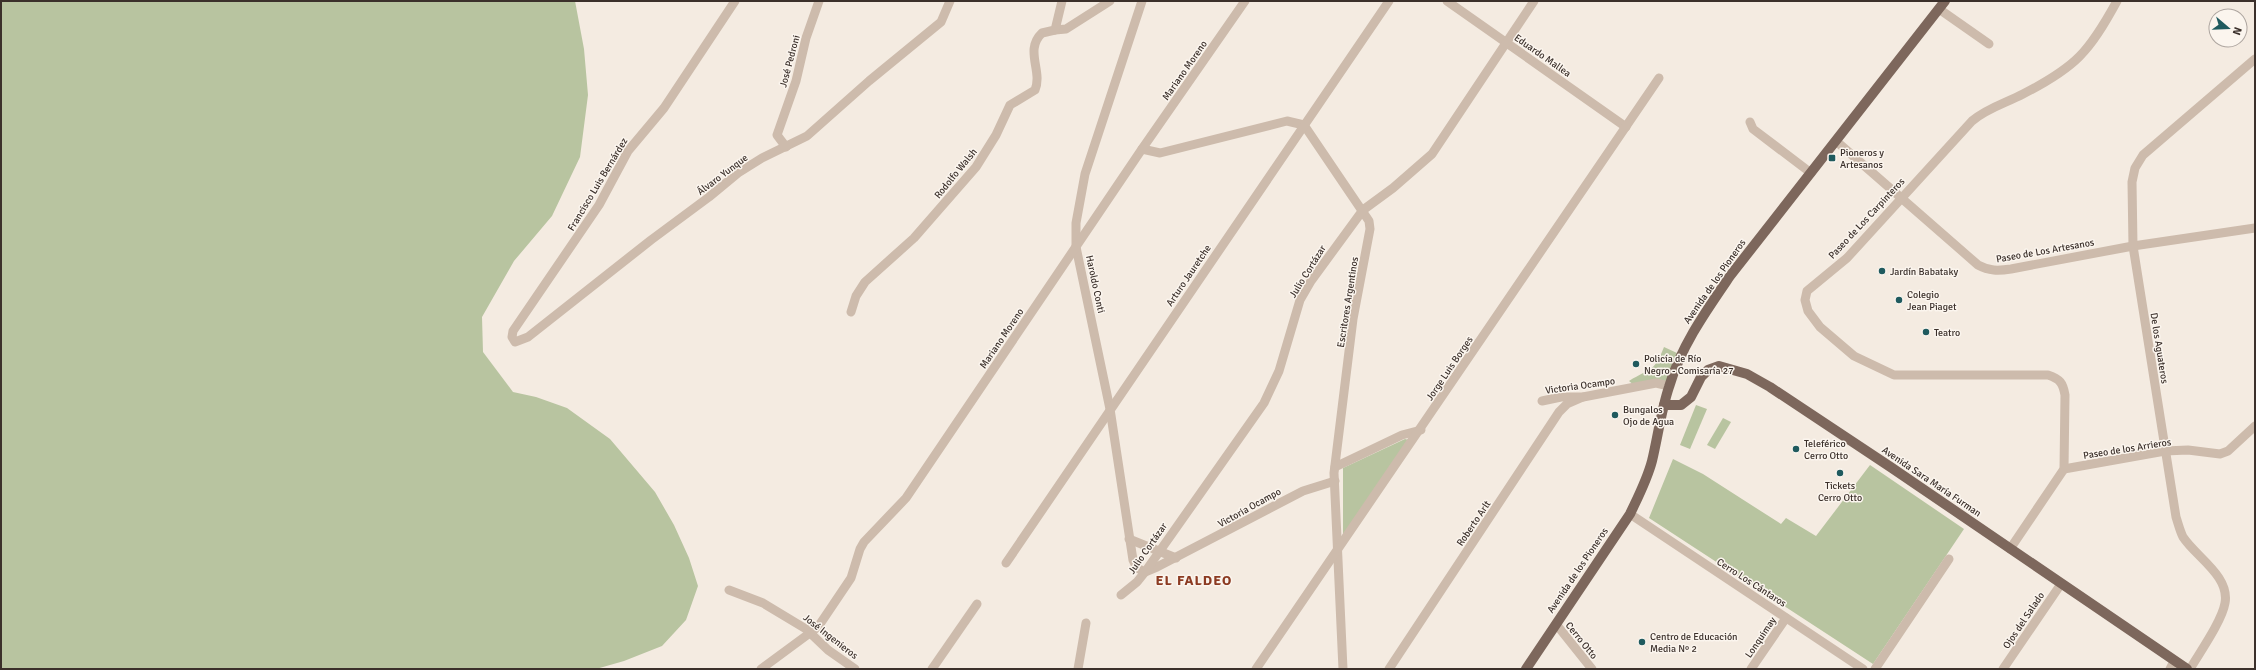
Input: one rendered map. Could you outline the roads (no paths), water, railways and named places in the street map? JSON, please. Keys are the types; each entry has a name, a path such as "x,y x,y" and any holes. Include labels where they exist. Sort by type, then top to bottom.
{"main road":[{"name":"Avenida de los Pioneros","path":"1526,669 1630,514 1643,487 1651,462 1669,386 1680,358 1698,324 1730,276 1942,5"},
{"name":"Avenida Sara María Furman","path":"1664,405 1681,406 1691,397 1701,377 1708,370 1719,366 1748,374 1793,402 2061,584 2172,665 2189,669"}],"street":[{"name":"Francisco Luis Bernárdez","path":"515,342 512,337 513,332 599,205 628,151 664,108 735,1"},
{"name":"José Pedroni","path":"786,147 777,135 796,81 806,38 819,1"},
{"name":"Álvaro Yunque","path":"515,342 528,337 651,240 709,198 738,173 762,158 807,136 869,81 941,22 950,1"},
{"path":"1062,1 1055,30 1066,29 1110,1"},
{"name":"Haroldo Conti","path":"1142,1 1085,174 1076,223 1076,247 1110,409 1133,560 1137,568 1145,572"},
{"name":"Mariano Moreno","path":"761,669 811,634 818,627 851,578 860,549 864,542 906,498 1142,149 1245,1"},
{"name":"Arturo Jauretche","path":"1006,563 1389,1"},
{"name":"Eduardo Mallea","path":"1447,1 1626,127"},
{"name":"Julio Cortázar","path":"1121,594 1137,582 1145,572 1158,550 1264,404 1279,371 1300,300 1363,210 1393,188 1432,154 1534,1"},
{"name":"Paseo de Los Carpinteros","path":"2064,469 2064,395 2063,385 2058,379 2048,375 1894,375 1854,356 1820,327 1808,312 1805,300 1807,291 1847,258 1960,133 1983,111 2023,94 2061,74 2074,63 2087,49 2117,1"},
{"path":"1942,5 1989,44"},
{"name":"Rodolfo Walsh","path":"851,312 856,296 865,282 914,238 976,167 996,135 1010,105 1035,90 1038,83 1033,57 1034,44 1042,33 1055,30"},
{"name":"De los Aguateros","path":"2189,669 2219,618 2225,603 2224,589 2218,576 2183,536 2176,517 2133,246 2132,182 2135,168 2143,155 2255,60"},
{"name":"Jorge Luis Borges","path":"1256,669 1421,430 1659,78"},
{"path":"1142,149 1160,153 1287,121 1304,125"},
{"path":"1750,122 1752,129 1812,173"},
{"name":"Escritores Argentinos","path":"1304,125 1363,210 1370,229 1353,319 1335,466 1336,552 1343,669"},
{"name":"Paseo de Los Artesanos","path":"1836,141 1902,197 1978,265 1986,270 1996,271 2011,269 2133,246 2255,228"},
{"name":"Victoria Ocampo","path":"1542,401 1561,397 1583,397 1656,383 1669,386"},
{"name":"Roberto Arlt","path":"1389,669 1559,412 1567,404 1583,397"},
{"name":"Paseo de los Arrieros","path":"2064,469 2165,451 2188,450 2220,454 2228,451 2255,426"},
{"path":"1335,466 1402,435 1421,430"},
{"path":"2010,549 2064,469"},
{"name":"Victoria Ocampo","path":"1145,572 1176,558 1303,490 1335,481"},
{"name":"Cerro Los Cántaros","path":"1630,514 1863,669"},
{"path":"1129,539 1176,558"},
{"path":"1875,669 1950,559"},
{"name":"Ojos del Salado","path":"2004,669 2061,584"},
{"name":"José Ingenieros","path":"729,590 763,603 811,634 828,650 855,669"},
{"path":"932,669 977,604"},
{"name":"Lonquimay","path":"1751,669 1786,618"},
{"path":"1078,669 1086,623"},
{"name":"Cerro Otto","path":"1556,624 1592,669"}],"place":[{"name":"Pioneros y Artesanos","path":"1832,158"},
{"name":"Jardín Babataky","path":"1882,271"},
{"name":"Colegio Jean Piaget","path":"1899,300"},
{"name":"Teatro","path":"1926,332"},
{"name":"Policía de Río Negro - Comisaría 27","path":"1636,364"},
{"name":"Bungalos Ojo de Agua","path":"1615,415"},
{"name":"Teleférico Cerro Otto","path":"1796,449"},
{"name":"Tickets Cerro Otto","path":"1840,473"},
{"name":"Centro de Educación Media Nº 2","path":"1642,642"}],"district":[{"name":"EL FALDEO","path":"1194,580"}]}
